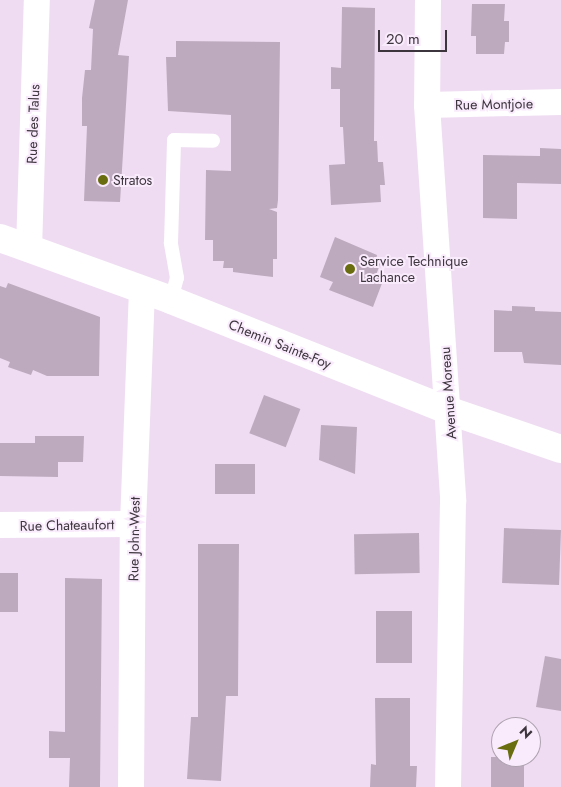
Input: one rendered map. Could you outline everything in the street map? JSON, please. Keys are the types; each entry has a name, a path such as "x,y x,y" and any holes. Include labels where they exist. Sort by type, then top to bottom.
{"main road":[{"name":"Chemin Sainte-Foy","path":"0,238 142,291 172,300 450,411 561,449"}],"street":[{"name":"Rue des Talus","path":"28,249 37,0"},
{"name":"Avenue Moreau","path":"428,0 427,105 450,411 454,501 448,787"},
{"name":"Rue Montjoie","path":"427,105 561,102"},
{"name":"Rue John-West","path":"131,787 133,524 142,291"},
{"name":"Rue Chateaufort","path":"0,525 133,524"}],"lane":[{"path":"172,300 177,278 171,243 174,140 213,141"}],"building":[{"path":"95,0 128,0 118,55 129,56 120,202 84,201 87,126 82,126 82,98 85,70 91,70 93,29 89,28"},
{"path":"472,4 505,4 504,21 509,21 509,42 505,42 504,54 476,54 476,36 471,36"},
{"path":"342,7 375,8 374,141 377,141 378,162 383,162 385,185 380,185 381,202 331,205 329,165 345,164 343,127 340,127 340,89 331,89 331,67 341,68"},
{"path":"176,41 280,42 278,200 277,208 269,209 277,212 277,259 273,259 273,277 233,272 233,268 223,268 224,261 213,261 213,240 205,240 206,170 231,171 231,115 168,111 166,57 176,57"},
{"path":"540,148 561,149 561,184 517,183 517,219 483,218 483,155 540,156"},
{"name":"Service Technique Lachance","path":"335,237 377,255 376,260 381,262 376,275 384,278 373,307 329,290 333,282 320,277"},
{"path":"8,283 100,317 99,376 47,376 33,370 31,375 8,367 10,362 0,358 0,286 6,288"},
{"path":"512,306 535,307 535,311 561,312 561,365 524,363 522,352 494,352 494,310 512,311"},
{"path":"264,395 300,409 286,447 249,433"},
{"path":"321,425 357,427 355,474 319,460"},
{"path":"35,436 84,436 83,462 58,462 58,477 0,476 0,443 35,443"},
{"path":"215,464 255,464 255,494 215,494"},
{"path":"504,528 561,530 559,585 502,583"},
{"path":"419,533 420,573 355,574 354,534"},
{"path":"198,544 239,544 238,696 226,696 221,781 187,779 191,717 198,717"},
{"path":"0,573 18,573 18,612 0,612"},
{"path":"65,578 102,579 100,787 69,787 70,758 49,758 49,731 65,732"},
{"path":"376,611 412,611 412,663 376,663"},
{"path":"545,656 561,659 561,711 536,707"},
{"path":"375,698 410,698 410,766 417,766 416,787 370,787 371,764 376,765"},
{"path":"491,767 524,767 524,787 491,787"}],"place":[{"name":"Stratos","path":"103,180"},
{"name":"Service Technique Lachance","path":"350,269"}]}
